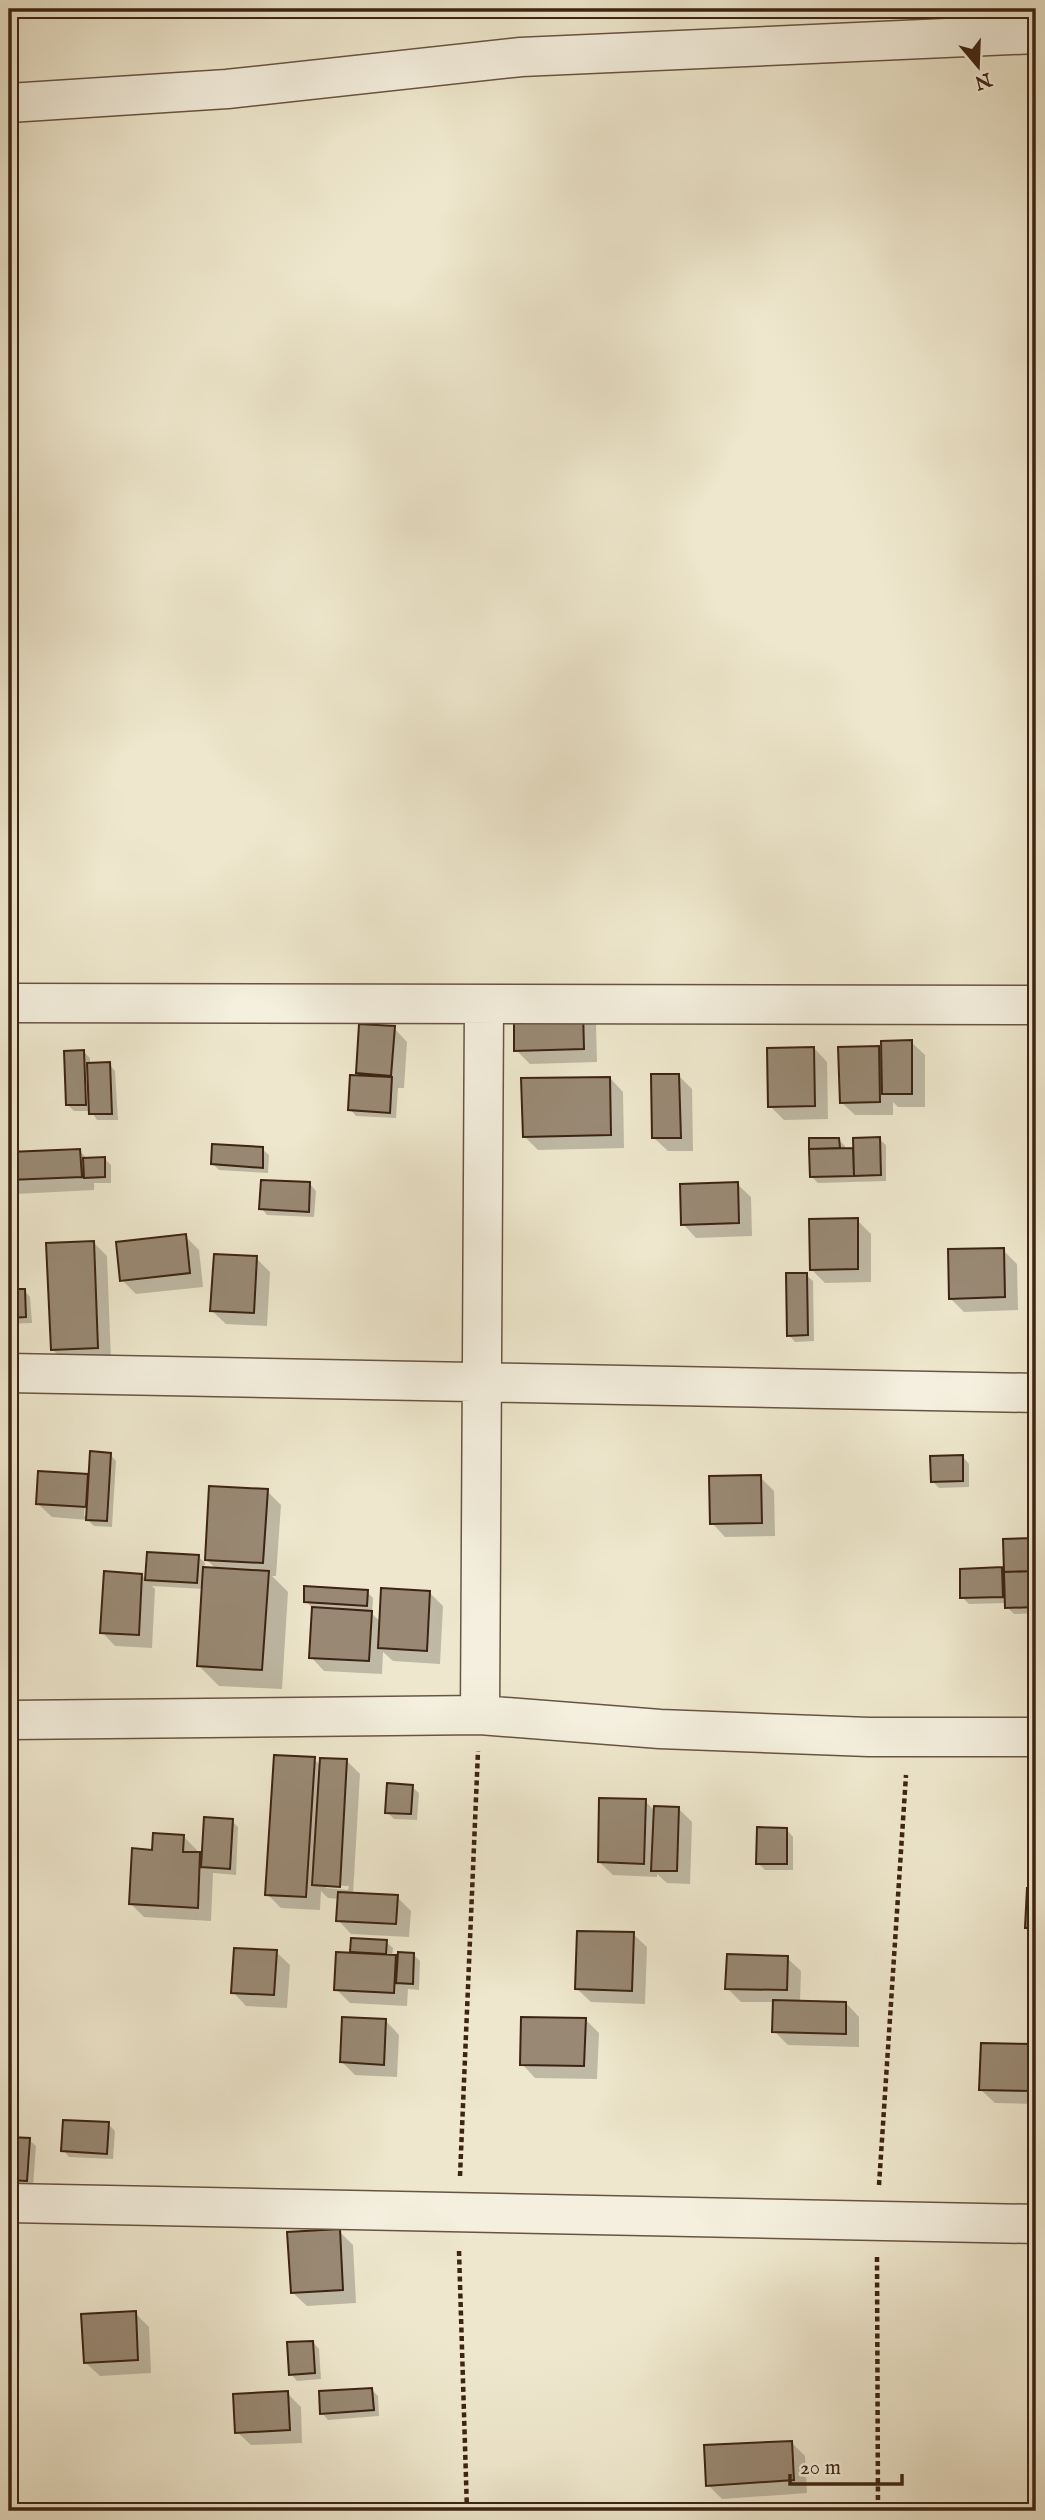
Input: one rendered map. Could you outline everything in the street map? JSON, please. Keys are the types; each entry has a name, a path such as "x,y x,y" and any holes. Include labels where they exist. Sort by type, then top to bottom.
{"street":[{"path":"9,103 226,89 521,57 1036,34"},
{"path":"9,1003 1036,1005"},
{"path":"480,1715 484,1004"},
{"path":"9,1373 1036,1393"},
{"path":"9,1720 480,1715 660,1729 909,1737 1036,1737"},
{"path":"9,2203 1036,2224"}],"path":[{"path":"467,2511 458,2212 480,1715"},
{"path":"878,2511 877,2221 909,1737"}],"building":[{"path":"583,1009 584,1049 514,1051 514,1011"},
{"path":"359,1024 395,1026 391,1076 356,1073"},
{"path":"912,1040 912,1094 882,1094 881,1041"},
{"path":"879,1046 880,1102 840,1103 838,1047"},
{"path":"814,1047 815,1106 768,1107 767,1048"},
{"path":"84,1050 86,1105 66,1105 64,1051"},
{"path":"110,1062 112,1114 89,1114 87,1063"},
{"path":"1032,1062 1036,1062 1036,1104 1033,1104"},
{"path":"651,1074 679,1074 681,1138 652,1138"},
{"path":"350,1075 392,1077 390,1113 348,1110"},
{"path":"610,1077 611,1135 523,1137 521,1078"},
{"path":"880,1137 881,1175 854,1176 853,1138"},
{"path":"809,1138 839,1138 840,1148 809,1149"},
{"path":"212,1144 263,1147 263,1168 211,1164"},
{"path":"853,1148 854,1176 810,1177 809,1149"},
{"path":"80,1149 82,1177 9,1180 9,1152"},
{"path":"105,1157 105,1177 84,1178 83,1158"},
{"path":"261,1180 310,1182 309,1212 259,1209"},
{"path":"738,1182 739,1223 681,1225 680,1184"},
{"path":"858,1218 858,1269 810,1270 809,1219"},
{"path":"186,1234 190,1273 120,1281 116,1242"},
{"path":"94,1241 98,1348 51,1350 46,1243"},
{"path":"1004,1248 1005,1297 949,1299 948,1249"},
{"path":"214,1254 257,1256 254,1313 210,1311"},
{"path":"786,1273 807,1273 808,1335 787,1336"},
{"path":"9,1289 25,1289 26,1317 9,1318"},
{"path":"90,1451 111,1453 107,1521 86,1520"},
{"path":"963,1455 963,1481 931,1482 930,1456"},
{"path":"38,1471 88,1474 86,1507 36,1504"},
{"path":"761,1475 762,1523 710,1524 709,1476"},
{"path":"209,1486 268,1489 263,1563 205,1560"},
{"path":"1036,1538 1036,1571 1004,1572 1003,1539"},
{"path":"147,1552 199,1555 197,1583 145,1580"},
{"path":"203,1567 269,1571 262,1670 197,1666"},
{"path":"1002,1567 1003,1597 960,1598 960,1569"},
{"path":"104,1571 142,1574 139,1635 100,1633"},
{"path":"1036,1571 1036,1607 1005,1608 1004,1572"},
{"path":"304,1586 368,1590 367,1606 304,1602"},
{"path":"381,1588 430,1591 427,1651 378,1648"},
{"path":"312,1607 372,1611 369,1661 309,1658"},
{"path":"274,1755 315,1757 306,1897 265,1895"},
{"path":"320,1758 347,1759 340,1887 312,1885"},
{"path":"387,1783 413,1785 411,1814 385,1813"},
{"path":"599,1798 646,1799 644,1864 598,1862"},
{"path":"654,1806 679,1807 677,1871 651,1871"},
{"path":"204,1817 233,1819 230,1869 201,1867"},
{"path":"757,1827 787,1828 787,1864 756,1864"},
{"path":"153,1833 184,1835 183,1852 200,1852 198,1908 129,1904 132,1848 152,1850"},
{"path":"1027,1888 1036,1888 1036,1928 1025,1928"},
{"path":"338,1892 398,1895 396,1924 336,1921"},
{"path":"577,1931 634,1932 632,1991 575,1989"},
{"path":"351,1938 387,1940 386,1954 350,1952"},
{"path":"234,1948 277,1950 274,1995 231,1993"},
{"path":"336,1952 396,1955 394,1993 334,1990"},
{"path":"398,1952 414,1953 413,1984 396,1983"},
{"path":"727,1954 788,1956 787,1990 725,1989"},
{"path":"773,2000 846,2002 846,2034 772,2032"},
{"path":"342,2017 386,2019 384,2065 340,2062"},
{"path":"521,2017 586,2018 584,2066 520,2065"},
{"path":"981,2043 1036,2044 1036,2091 979,2090"},
{"path":"63,2120 109,2122 107,2154 61,2151"},
{"path":"9,2137 30,2138 27,2181 9,2180"},
{"path":"340,2229 343,2290 291,2293 287,2232"},
{"path":"136,2311 138,2360 84,2363 81,2314"},
{"path":"313,2341 315,2373 289,2375 287,2342"},
{"path":"372,2388 374,2410 320,2414 319,2391"},
{"path":"288,2391 290,2430 235,2433 233,2394"},
{"path":"792,2441 794,2480 706,2486 704,2445"}]}
